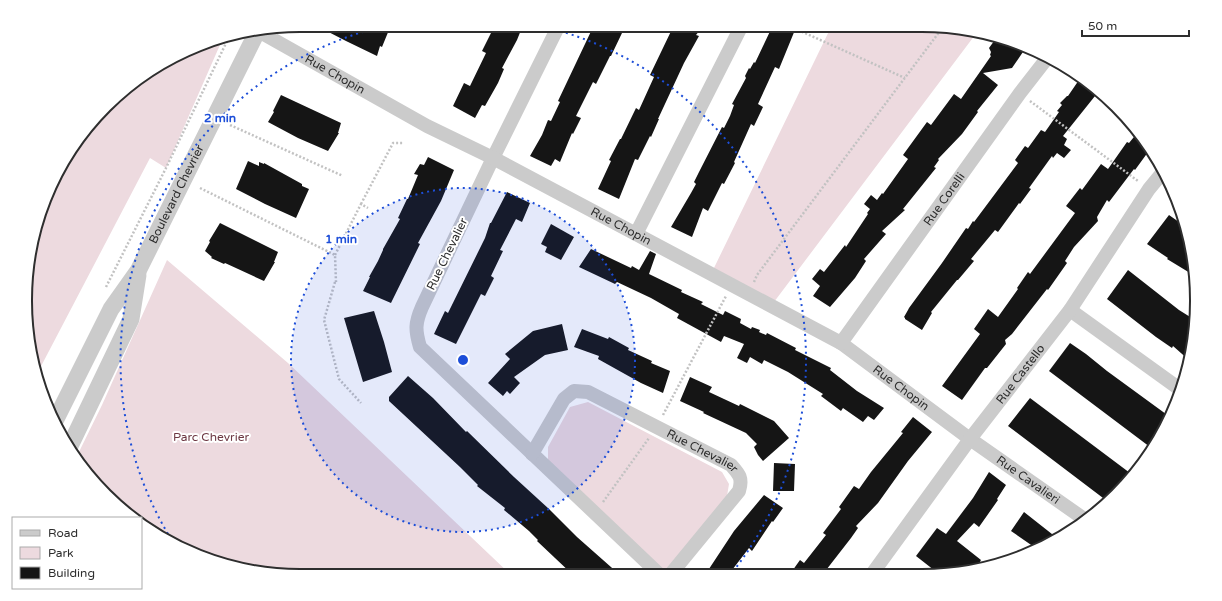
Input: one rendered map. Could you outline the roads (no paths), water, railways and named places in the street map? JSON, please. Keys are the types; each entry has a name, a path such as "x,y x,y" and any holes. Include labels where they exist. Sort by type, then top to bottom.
{"street":[{"name":"Rue Chevalier","path":"556,32 493,158 422,307 417,319 416,334 420,347 654,569"},
{"path":"636,234 738,32"},
{"name":"Rue Chopin","path":"262,34 427,126 493,158 841,342 970,439"},
{"name":"Boulevard Chevrier","path":"58,415 111,309 138,271 256,36"},
{"name":"Rue Corelli","path":"841,342 1020,93 1044,62"},
{"name":"Rue Castello","path":"880,569 970,439 1070,310 1150,189 1160,178"},
{"name":"Boulevard Chevrier","path":"72,442 131,319 138,271"},
{"path":"1070,310 1176,387"},
{"name":"Rue Chevalier","path":"532,454 564,399 574,391 588,392 731,465 739,474 741,484 740,491 675,569"},
{"name":"Rue Cavalieri","path":"970,439 1081,517"}],"park label":[{"name":"Parc Chevrier","path":"211,437"}]}
